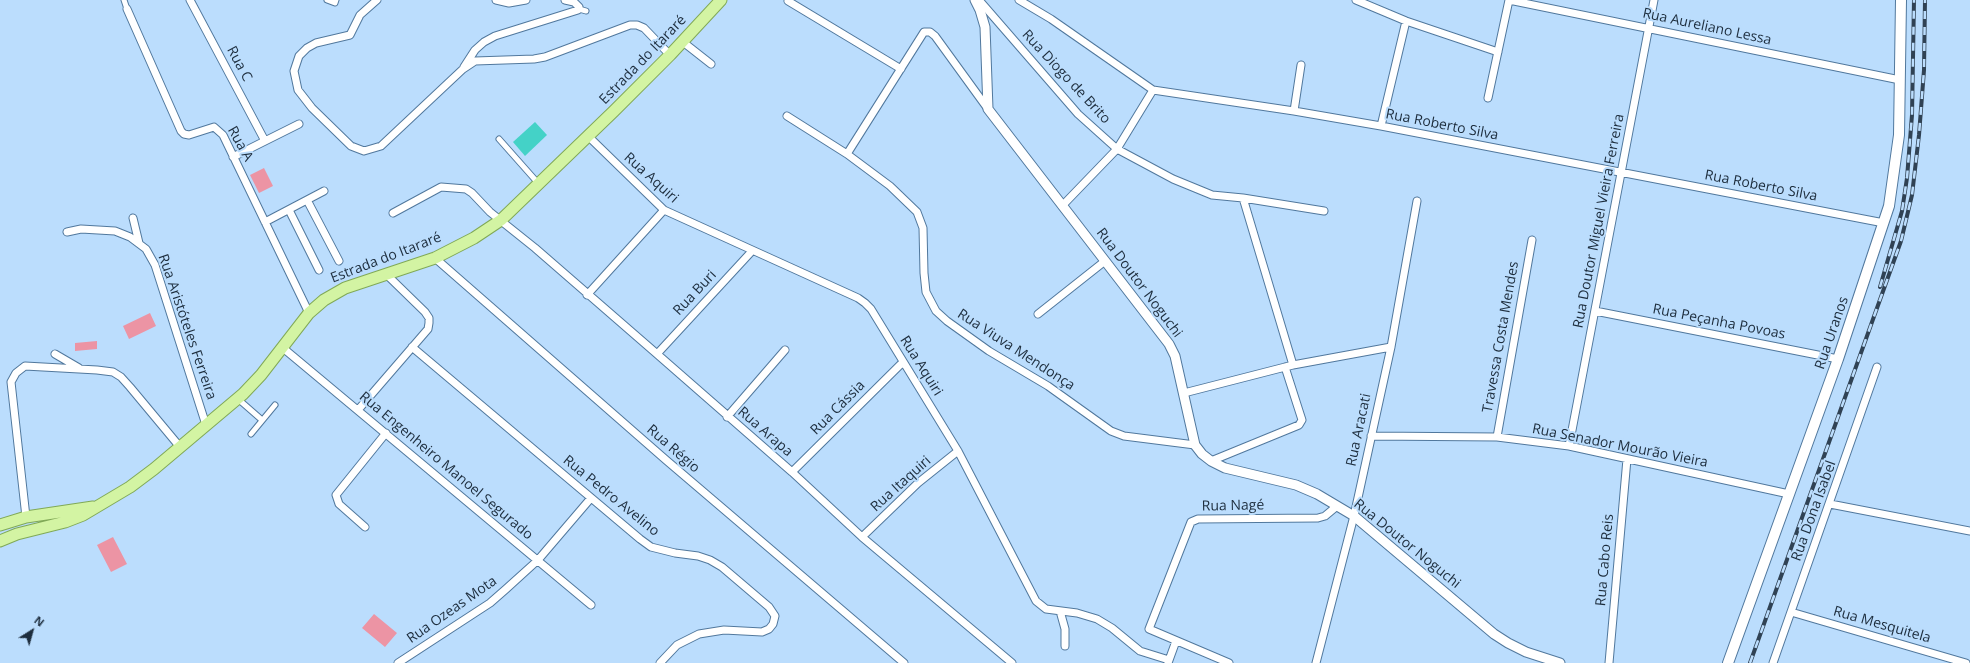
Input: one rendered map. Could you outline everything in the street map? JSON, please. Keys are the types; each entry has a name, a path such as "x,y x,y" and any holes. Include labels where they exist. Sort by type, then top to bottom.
{"main road":[{"name":"Estrada do Itararé","path":"0,541 17,534 74,518 130,487 154,469 238,399 261,375 309,313 324,300 345,288 435,258 474,238 501,220 589,137 683,42 720,0"},
{"name":"Rua Uranos","path":"1728,663 1838,359 1884,223 1894,174 1899,135 1901,0"},
{"name":"Estrada do Itararé","path":"0,524 26,517 95,507"}],"street":[{"name":"Rua A","path":"124,0 181,131 184,134 189,135 214,127 223,135 309,313"},
{"name":"Rua C","path":"190,0 266,141"},
{"path":"327,0 335,3 336,0"},
{"path":"377,0 360,15 350,35 311,45 298,56 294,66 294,78 302,97 350,146 364,151 381,146 463,69 471,63 479,60 534,59 545,57 630,25 641,25 670,55"},
{"path":"496,0 510,3 526,0"},
{"path":"463,69 475,50 484,42 495,36 522,26 583,10 574,2 565,0"},
{"path":"975,0 980,10 985,27 988,109"},
{"name":"Rua Diogo de Brito","path":"979,0 1078,114 1117,149 1153,169 1198,189 1220,196 1243,198 1324,211"},
{"name":"Rua Roberto Silva","path":"1019,0 1051,19 1153,90 1294,111 1381,126 1884,223"},
{"path":"1356,0 1406,21 1498,52"},
{"path":"1488,98 1508,0"},
{"name":"Rua Aureliano Lessa","path":"1508,0 1900,80"},
{"name":"Rua Doutor Miguel Vieira Ferreira","path":"1569,446 1654,0"},
{"path":"788,1 901,69"},
{"path":"1381,126 1406,21"},
{"path":"847,154 924,32 930,32 935,36 988,109"},
{"path":"683,42 711,64"},
{"path":"1294,111 1301,65"},
{"path":"1062,206 1117,149 1153,90"},
{"name":"Rua Doutor Noguchi","path":"988,109 1172,350 1184,393 1195,445 1211,461 1225,468 1252,476 1296,485 1317,494 1354,516 1494,634 1526,652 1560,663"},
{"name":"Rua Viuva Mendonça","path":"787,116 847,154 890,186 917,212 923,228 926,292 936,311 947,321 989,351 1048,386 1114,432 1124,436 1195,445"},
{"path":"233,157 299,124"},
{"name":"Rua Aquiri","path":"589,137 664,210 858,298 871,309 958,451 1036,601 1046,609 1078,613 1097,619 1112,628 1140,651 1169,662"},
{"path":"499,139 539,184"},
{"name":"Rua Arapa","path":"393,213 436,189 449,186 466,189 472,193 490,212 657,354 792,472 862,537 1012,663"},
{"path":"265,222 324,191"},
{"path":"1243,198 1293,365"},
{"path":"307,200 339,261"},
{"name":"Rua Aracati","path":"1316,663 1354,516 1391,347 1417,201"},
{"path":"288,210 319,270"},
{"path":"587,295 664,210"},
{"path":"133,218 139,242"},
{"name":"Rua Aristóteles Ferreira","path":"67,232 81,229 110,230 121,233 139,242 146,249 155,265 206,425"},
{"name":"Travessa Costa Mendes","path":"1497,437 1532,240"},
{"name":"Rua Buri","path":"657,354 752,251"},
{"name":"Rua Régio","path":"435,258 660,455 904,663"},
{"path":"1038,314 1105,261"},
{"path":"358,410 428,329 429,318 386,274"},
{"name":"Rua Peçanha Povoas","path":"1595,311 1838,359"},
{"name":"Rua Pedro Avelino","path":"412,347 651,547 675,553 698,556 722,567 769,607 775,616 773,624 769,629 762,632 724,630 699,634 677,645 660,663"},
{"path":"1184,393 1293,365 1391,347"},
{"name":"Rua Engenheiro Manoel Segurado","path":"283,348 591,605"},
{"path":"727,416 785,350"},
{"path":"55,354 81,369"},
{"name":"Rua Cássia","path":"792,472 904,362"},
{"path":"26,517 12,379 24,366 109,371 121,377 180,447"},
{"name":"Rua Dona Isabel","path":"1773,663 1877,367"},
{"path":"1211,461 1299,425 1302,420 1285,368"},
{"path":"238,399 262,420"},
{"path":"251,434 275,406"},
{"path":"365,526 339,504 336,495 386,433"},
{"name":"Rua Senador Mourão Vieira","path":"1371,436 1497,437 1569,446 1789,494"},
{"name":"Rua Itaquiri","path":"862,537 918,483 958,451"},
{"name":"Rua Cabo Reis","path":"1609,663 1627,459"},
{"name":"Rua Ozeas Mota","path":"398,663 490,603 538,560 591,498"},
{"path":"1830,504 1970,532"},
{"name":"Rua Nagé","path":"1176,641 1150,631 1148,627 1190,525 1194,520 1318,518 1325,516 1337,506"},
{"path":"1060,611 1065,629 1065,646"},
{"name":"Rua Mesquitela","path":"1791,612 1966,663"},
{"path":"1169,662 1176,641 1229,663"}],"shaded area":[{"path":"535,122 547,135 525,156 513,142"},
{"path":"264,168 273,186 259,193 250,175"},
{"path":"150,313 156,326 129,339 123,326"},
{"path":"97,341 97,349 75,351 75,343"},
{"path":"113,537 127,564 111,572 97,545"},
{"path":"374,614 397,633 385,647 362,628"}],"railway":[{"path":"1880,287 1902,211 1907,178 1912,115 1914,0"},
{"path":"1750,663 1901,241 1912,195 1919,135 1924,70 1925,0"}]}
